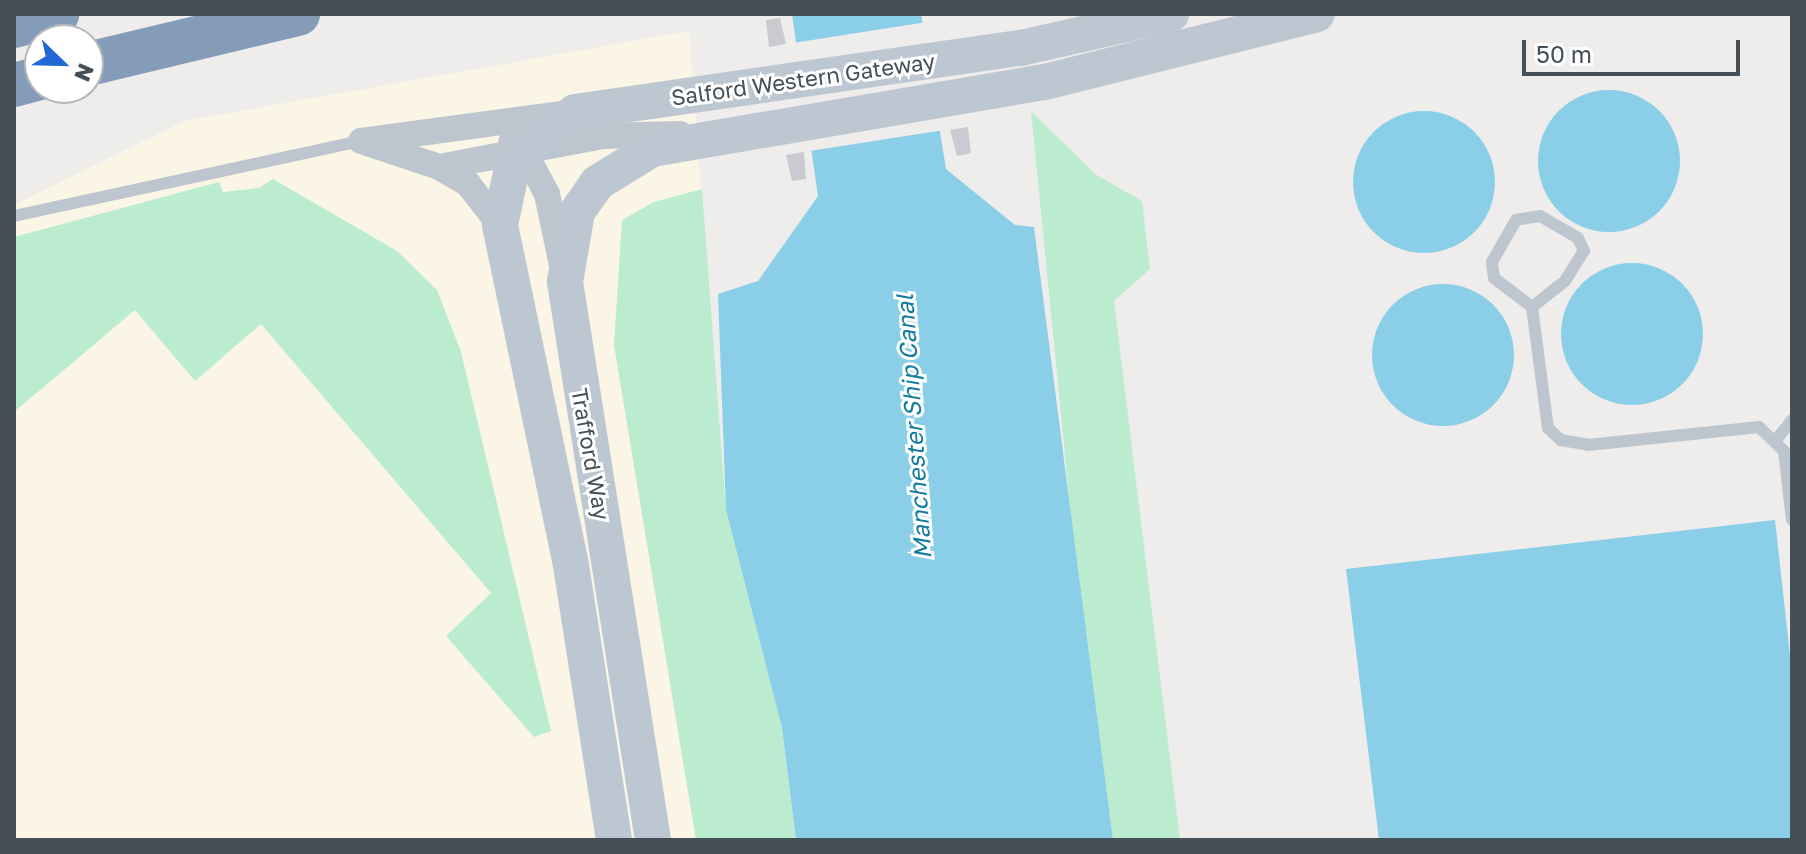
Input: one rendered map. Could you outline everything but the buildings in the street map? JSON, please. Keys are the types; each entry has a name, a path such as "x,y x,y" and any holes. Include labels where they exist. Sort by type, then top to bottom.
{"highway":[{"path":"14,26 57,14"},
{"path":"104,60 298,14"}],"street":[{"name":"Salford Western Gateway","path":"575,112 782,86 951,58 1171,14"},
{"name":"Salford Western Gateway","path":"698,141 787,123 957,97 1215,44 1317,14"},
{"path":"361,141 575,112"},
{"path":"500,225 511,173 524,151 575,112"},
{"path":"477,123 524,151 547,194 565,282"},
{"path":"439,167 669,130 698,141"},
{"path":"361,141 439,167 486,199 500,225"},
{"name":"Trafford Way","path":"653,840 565,282 577,212 597,183 652,149 698,141"},
{"name":"Trafford Way","path":"500,225 571,565 614,840"}],"lane":[{"path":"14,216 361,141"},
{"path":"1532,307 1565,281 1584,251 1578,238 1540,216 1516,220 1492,262 1494,278 1532,307 1548,428 1561,440 1588,445 1736,426 1759,427 1784,451 1792,520"},
{"path":"1776,440 1792,420"},
{"path":"1776,440 1792,437"}],"shaded area":[{"path":"689,31 726,510 782,728 796,840 14,840 14,205 184,121"}],"green space":[{"path":"1031,111 1095,174 1142,201 1150,269 1114,301 1180,840 1113,840 1072,526"},
{"path":"273,179 397,251 437,290 461,352 551,731 534,737 446,636 491,593 261,324 195,381 135,310 14,412 14,237 219,182 223,192 259,188"},
{"path":"702,189 726,510 782,728 796,840 696,840 614,345 622,220 654,202"}],"water":[{"name":"Manchester Ship Canal","path":"792,14 921,14 946,169 1015,225 1034,227 1113,840 796,840 782,728 726,510 718,294 758,281 818,196"},
{"path":"1609,90 1636,95 1659,111 1675,134 1680,161 1675,188 1659,211 1636,227 1609,232 1582,227 1559,211 1543,188 1538,161 1543,134 1559,111 1582,95"},
{"path":"1424,111 1451,116 1474,132 1490,155 1495,182 1490,209 1474,232 1451,248 1424,253 1397,248 1374,232 1358,209 1353,182 1358,155 1374,132 1397,116"},
{"path":"1632,263 1659,268 1682,284 1698,307 1703,334 1698,361 1682,384 1659,400 1632,405 1605,400 1582,384 1566,361 1561,334 1566,307 1582,284 1605,268"},
{"path":"1443,284 1470,289 1493,305 1509,328 1514,355 1509,382 1493,405 1470,421 1443,426 1416,421 1393,405 1377,382 1372,355 1377,328 1393,305 1416,289"},
{"path":"1775,520 1792,673 1792,840 1379,840 1346,569"}],"pier":[{"path":"927,22 944,130 810,151 793,43"}]}
